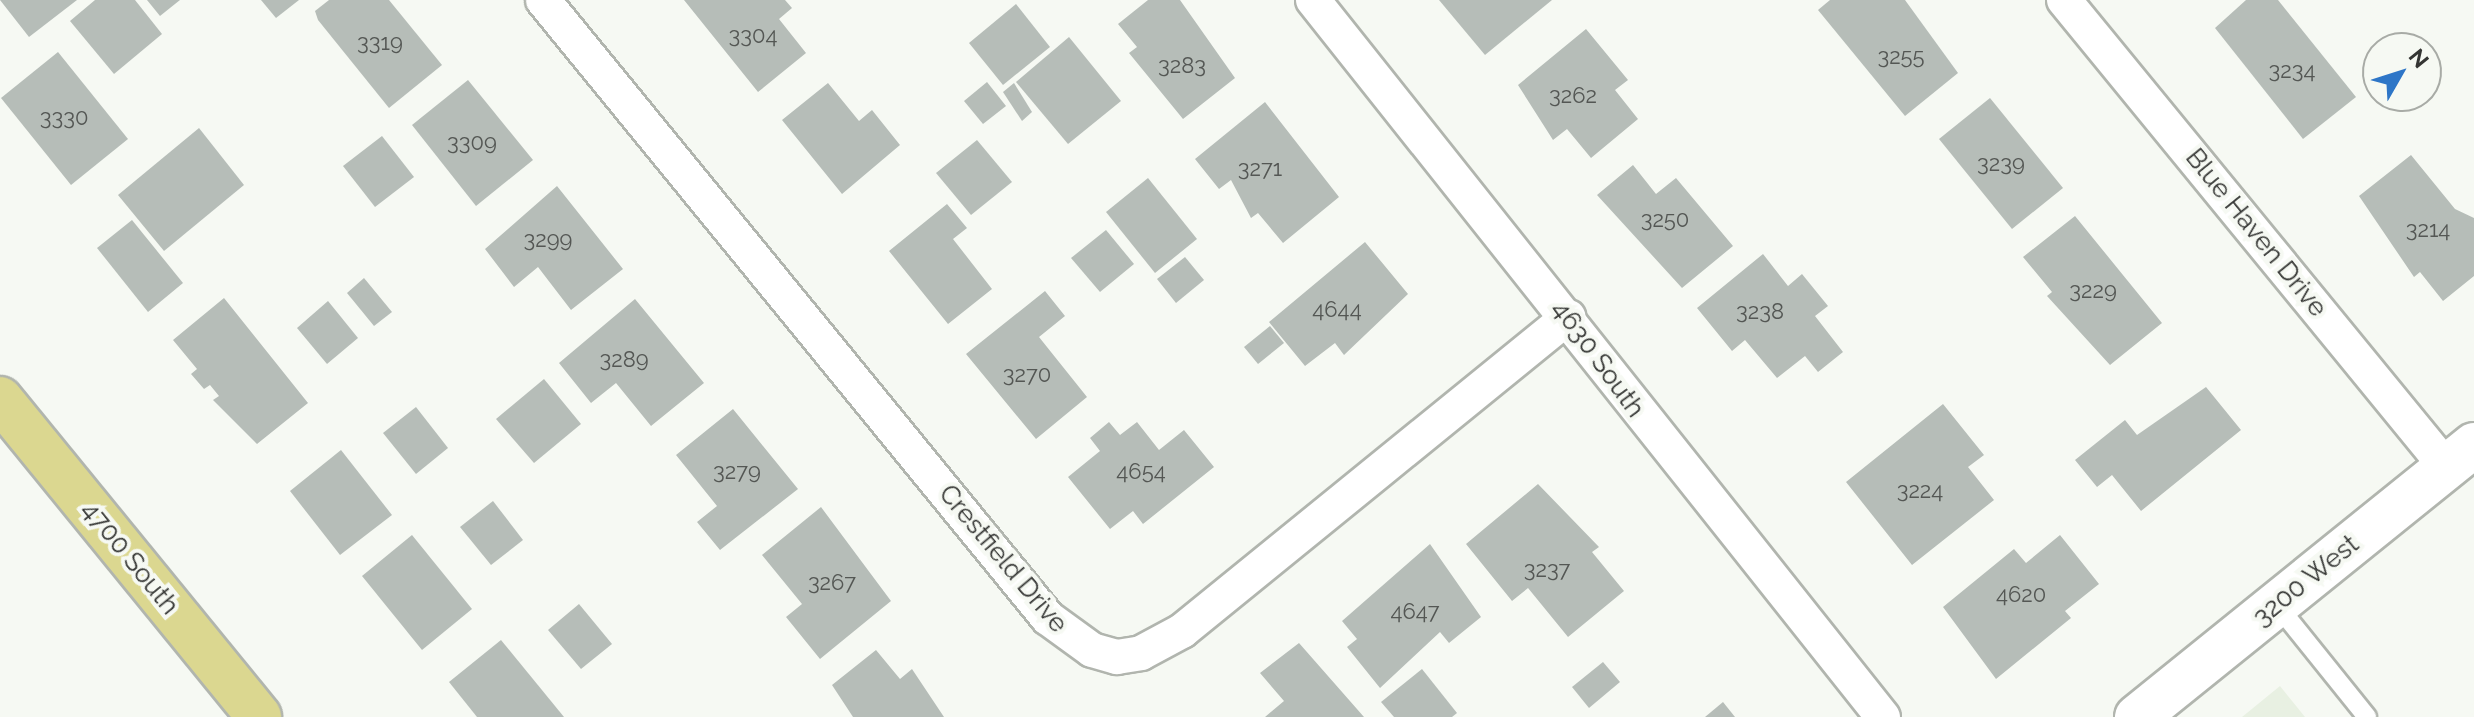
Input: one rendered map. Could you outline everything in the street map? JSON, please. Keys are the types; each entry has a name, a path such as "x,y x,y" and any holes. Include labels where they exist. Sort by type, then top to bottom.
{"main road":[{"name":"4700 South","path":"0,399 259,717"}],"street":[{"name":"Crestfield Drive","path":"543,0 1048,618 1092,650 1117,657 1141,653 1182,631 1569,317"},
{"name":"4630 South","path":"1313,0 1569,317 1620,392 1883,717"},
{"name":"Blue Haven Drive","path":"2074,3 2460,456"},
{"name":"3200 West","path":"2146,714 2460,456"}],"lane":[{"path":"2277,605 2367,717"}],"shaded area":[{"path":"2280,686 2305,717 2242,717"}],"building":[{"path":"0,0 77,0 29,37"},
{"path":"95,0 135,0 162,34 114,74 70,21"},
{"path":"147,0 180,0 160,16"},
{"path":"261,0 299,0 276,18"},
{"path":"329,0 389,0 442,65 389,108 318,20 315,11"},
{"path":"684,0 785,0 792,8 779,19 806,53 758,92"},
{"path":"1148,0 1180,0 1235,78 1183,119 1129,53 1137,47 1118,24"},
{"path":"1439,0 1552,0 1485,55"},
{"path":"1830,0 1905,0 1958,73 1905,116 1818,10"},
{"path":"2246,0 2278,0 2356,97 2303,139 2215,28"},
{"path":"1016,4 1050,47 1003,85 969,43"},
{"path":"1586,29 1628,80 1615,90 1638,119 1591,158 1567,129 1553,140 1518,85"},
{"path":"1069,37 1121,101 1068,144 1016,82"},
{"path":"58,52 128,139 71,185 1,98"},
{"path":"468,80 533,160 476,206 412,125"},
{"path":"987,82 1006,106 983,124 964,101"},
{"path":"828,83 859,121 872,110 900,145 842,194 782,120"},
{"path":"1014,83 1032,112 1022,121 1003,92"},
{"path":"1990,98 2063,188 2012,229 1939,139"},
{"path":"1265,102 1339,197 1283,243 1258,213 1251,218 1231,180 1219,189 1195,159"},
{"path":"199,128 244,185 164,251 118,195"},
{"path":"382,136 414,177 375,207 343,166"},
{"path":"977,140 1012,182 971,215 936,173"},
{"path":"2411,155 2455,209 2474,218 2474,276 2443,301 2420,272 2414,277 2359,196"},
{"path":"1633,165 1656,194 1676,178 1733,246 1682,288 1597,195"},
{"path":"1148,178 1197,239 1155,273 1106,212"},
{"path":"557,186 623,269 571,310 538,267 514,287 485,249"},
{"path":"947,204 967,228 953,239 992,289 948,324 889,251"},
{"path":"2075,216 2162,323 2110,365 2047,296 2052,292 2023,257"},
{"path":"132,220 183,283 148,312 97,248"},
{"path":"1106,230 1134,264 1100,292 1071,258"},
{"path":"1365,242 1408,294 1344,355 1335,343 1305,366 1269,322"},
{"path":"1763,254 1788,286 1802,274 1828,306 1815,316 1843,352 1818,372 1805,356 1777,378 1745,340 1732,351 1697,308"},
{"path":"1185,257 1204,280 1176,303 1157,279"},
{"path":"364,278 392,312 374,326 347,293"},
{"path":"1045,291 1065,316 1039,337 1087,397 1036,439 966,354"},
{"path":"224,298 308,403 257,444 213,400 219,396 210,385 204,389 191,374 197,369 173,340"},
{"path":"635,299 704,383 651,426 616,383 591,403 559,363"},
{"path":"328,301 358,338 327,364 297,328"},
{"path":"1270,326 1284,343 1258,364 1244,347"},
{"path":"544,379 581,424 534,463 496,419"},
{"path":"2206,387 2241,430 2141,511 2112,475 2097,487 2075,460 2125,420 2137,435"},
{"path":"1943,404 1984,455 1968,467 1994,500 1912,565 1846,482"},
{"path":"416,407 448,448 416,474 383,433"},
{"path":"733,409 798,489 720,550 697,522 717,506 676,455"},
{"path":"1109,422 1120,435 1137,422 1159,450 1184,430 1214,467 1143,524 1133,511 1110,529 1068,477 1100,451 1090,438"},
{"path":"341,450 392,515 340,555 290,491"},
{"path":"1538,484 1599,547 1592,552 1624,591 1568,637 1528,588 1512,601 1466,544"},
{"path":"493,501 523,540 491,565 460,527"},
{"path":"821,507 891,601 820,659 786,617 802,604 762,555"},
{"path":"412,535 472,609 422,650 362,576"},
{"path":"2060,535 2099,584 2065,611 2071,618 1996,679 1943,607 2014,549 2026,563"},
{"path":"1430,544 1481,617 1449,643 1440,632 1380,688 1347,647 1357,639 1342,621"},
{"path":"579,604 612,644 581,669 548,630"},
{"path":"501,640 564,717 477,717 449,682"},
{"path":"1299,643 1364,717 1265,717 1284,701 1260,673"},
{"path":"876,650 900,679 912,669 944,717 853,717 832,685"},
{"path":"1603,662 1620,682 1589,708 1572,687"},
{"path":"1422,669 1457,713 1452,717 1394,717 1381,702"},
{"path":"1723,702 1735,717 1705,717"}]}
